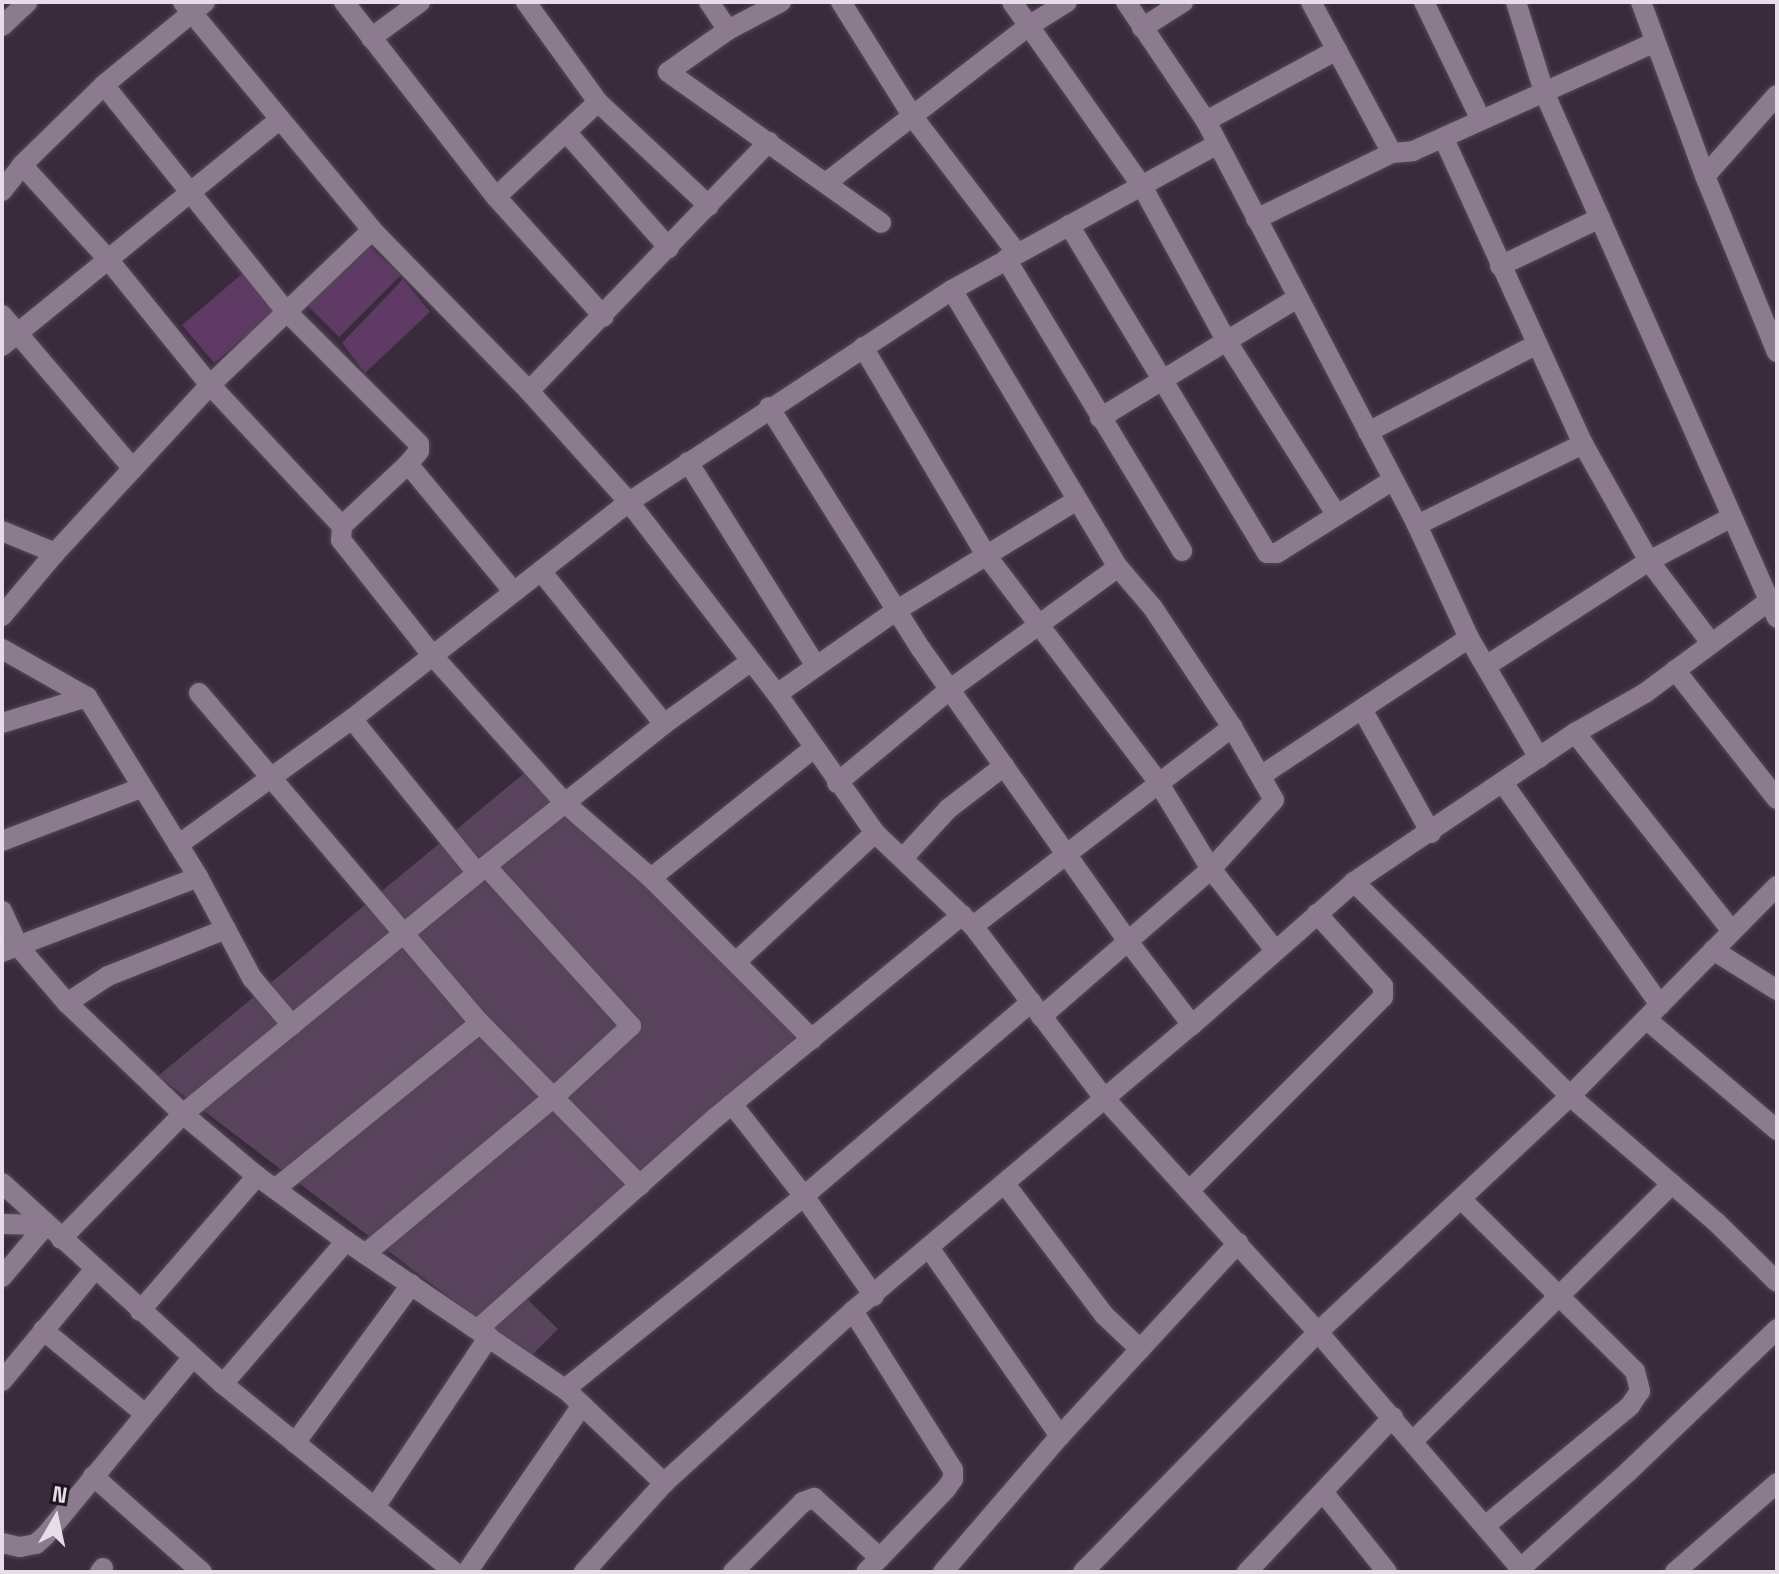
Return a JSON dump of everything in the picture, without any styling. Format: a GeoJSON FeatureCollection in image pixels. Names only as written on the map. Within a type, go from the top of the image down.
{"type":"FeatureCollection","features":[{"type":"Feature","properties":{"kind":"street"},"geometry":{"type":"LineString","coordinates":[[2,26],[28,2]]}},
{"type":"Feature","properties":{"kind":"street"},"geometry":{"type":"LineString","coordinates":[[344,2],[496,197],[604,317]]}},
{"type":"Feature","properties":{"kind":"street"},"geometry":{"type":"LineString","coordinates":[[371,38],[420,2]]}},
{"type":"Feature","properties":{"kind":"street"},"geometry":{"type":"LineString","coordinates":[[526,2],[598,102],[709,206]]}},
{"type":"Feature","properties":{"kind":"street"},"geometry":{"type":"LineString","coordinates":[[709,2],[728,30]]}},
{"type":"Feature","properties":{"kind":"street"},"geometry":{"type":"LineString","coordinates":[[781,2],[728,30],[668,72],[881,223]]}},
{"type":"Feature","properties":{"kind":"street"},"geometry":{"type":"LineString","coordinates":[[841,2],[913,117],[1012,256],[1100,418],[1182,551]]}},
{"type":"Feature","properties":{"kind":"street"},"geometry":{"type":"LineString","coordinates":[[1012,2],[1142,186],[1226,340],[1336,514]]}},
{"type":"Feature","properties":{"kind":"street"},"geometry":{"type":"LineString","coordinates":[[826,183],[1027,27],[1067,2]]}},
{"type":"Feature","properties":{"kind":"street"},"geometry":{"type":"LineString","coordinates":[[1126,2],[1206,121],[1417,525],[1469,638],[1539,758]]}},
{"type":"Feature","properties":{"kind":"street"},"geometry":{"type":"LineString","coordinates":[[1142,28],[1183,2]]}},
{"type":"Feature","properties":{"kind":"street"},"geometry":{"type":"LineString","coordinates":[[1311,2],[1392,153]]}},
{"type":"Feature","properties":{"kind":"street"},"geometry":{"type":"LineString","coordinates":[[1424,2],[1480,118]]}},
{"type":"Feature","properties":{"kind":"street"},"geometry":{"type":"LineString","coordinates":[[584,1572],[664,1483],[853,1311],[1192,1025],[1354,882],[1431,833],[1575,733],[1645,693],[1711,643],[1773,609],[1544,92],[1516,2]]}},
{"type":"Feature","properties":{"kind":"street"},"geometry":{"type":"LineString","coordinates":[[1641,2],[1705,176],[1777,352]]}},
{"type":"Feature","properties":{"kind":"street"},"geometry":{"type":"LineString","coordinates":[[2,191],[22,165],[104,85],[193,6],[280,119],[372,230],[529,391],[629,502],[777,694],[875,833],[968,920],[1105,1099],[1318,1332],[1522,1570],[1777,1329]]}},
{"type":"Feature","properties":{"kind":"street"},"geometry":{"type":"LineString","coordinates":[[1256,219],[1392,153],[1413,151],[1444,139],[1480,118],[1655,42]]}},
{"type":"Feature","properties":{"kind":"street"},"geometry":{"type":"LineString","coordinates":[[1206,121],[1337,50]]}},
{"type":"Feature","properties":{"kind":"street"},"geometry":{"type":"LineString","coordinates":[[104,85],[286,311],[419,444],[419,451],[408,464],[342,526],[341,540],[433,656],[566,804],[651,878],[812,1039]]}},
{"type":"Feature","properties":{"kind":"street"},"geometry":{"type":"LineString","coordinates":[[1705,176],[1777,95]]}},
{"type":"Feature","properties":{"kind":"street"},"geometry":{"type":"LineString","coordinates":[[496,197],[598,102]]}},
{"type":"Feature","properties":{"kind":"street"},"geometry":{"type":"LineString","coordinates":[[2,346],[190,189],[280,119]]}},
{"type":"Feature","properties":{"kind":"street"},"geometry":{"type":"LineString","coordinates":[[566,132],[669,248]]}},
{"type":"Feature","properties":{"kind":"street"},"geometry":{"type":"LineString","coordinates":[[1444,139],[1583,444],[1649,561],[1711,643]]}},
{"type":"Feature","properties":{"kind":"street"},"geometry":{"type":"LineString","coordinates":[[529,391],[604,317],[769,142]]}},
{"type":"Feature","properties":{"kind":"street"},"geometry":{"type":"LineString","coordinates":[[178,845],[352,719],[629,502],[769,407],[952,290],[1218,144]]}},
{"type":"Feature","properties":{"kind":"street"},"geometry":{"type":"LineString","coordinates":[[22,165],[107,258],[210,385],[342,526]]}},
{"type":"Feature","properties":{"kind":"street"},"geometry":{"type":"LineString","coordinates":[[1500,266],[1600,218]]}},
{"type":"Feature","properties":{"kind":"street"},"geometry":{"type":"LineString","coordinates":[[1069,225],[1267,553],[1277,553],[1393,480]]}},
{"type":"Feature","properties":{"kind":"street"},"geometry":{"type":"LineString","coordinates":[[2,616],[55,553],[210,385],[372,230]]}},
{"type":"Feature","properties":{"kind":"street"},"geometry":{"type":"LineString","coordinates":[[565,1389],[1127,940],[1211,869],[1273,805],[1273,796],[1262,775],[1153,608],[1118,567],[952,290]]}},
{"type":"Feature","properties":{"kind":"street"},"geometry":{"type":"LineString","coordinates":[[1100,418],[1297,298]]}},
{"type":"Feature","properties":{"kind":"street"},"geometry":{"type":"LineString","coordinates":[[2,315],[133,469]]}},
{"type":"Feature","properties":{"kind":"street"},"geometry":{"type":"LineString","coordinates":[[1368,432],[1537,344]]}},
{"type":"Feature","properties":{"kind":"street"},"geometry":{"type":"LineString","coordinates":[[863,347],[986,555],[1158,782],[1211,869],[1275,950]]}},
{"type":"Feature","properties":{"kind":"street"},"geometry":{"type":"LineString","coordinates":[[769,407],[949,690],[1127,940],[1192,1025]]}},
{"type":"Feature","properties":{"kind":"street"},"geometry":{"type":"LineString","coordinates":[[1417,525],[1583,444]]}},
{"type":"Feature","properties":{"kind":"street"},"geometry":{"type":"LineString","coordinates":[[688,462],[816,666]]}},
{"type":"Feature","properties":{"kind":"street"},"geometry":{"type":"LineString","coordinates":[[408,464],[513,591]]}},
{"type":"Feature","properties":{"kind":"street"},"geometry":{"type":"LineString","coordinates":[[777,694],[897,610],[1077,500]]}},
{"type":"Feature","properties":{"kind":"street"},"geometry":{"type":"LineString","coordinates":[[1486,666],[1649,561],[1732,517]]}},
{"type":"Feature","properties":{"kind":"street"},"geometry":{"type":"LineString","coordinates":[[2,531],[55,553]]}},
{"type":"Feature","properties":{"kind":"street"},"geometry":{"type":"LineString","coordinates":[[837,783],[949,690],[1118,567]]}},
{"type":"Feature","properties":{"kind":"street"},"geometry":{"type":"LineString","coordinates":[[541,571],[664,724]]}},
{"type":"Feature","properties":{"kind":"street"},"geometry":{"type":"LineString","coordinates":[[1262,775],[1469,638]]}},
{"type":"Feature","properties":{"kind":"street"},"geometry":{"type":"LineString","coordinates":[[2,649],[87,697],[198,877],[252,978],[292,1025]]}},
{"type":"Feature","properties":{"kind":"street"},"geometry":{"type":"LineString","coordinates":[[2,1277],[183,1114],[664,724],[750,662]]}},
{"type":"Feature","properties":{"kind":"street"},"geometry":{"type":"LineString","coordinates":[[1675,670],[1777,799]]}},
{"type":"Feature","properties":{"kind":"street"},"geometry":{"type":"LineString","coordinates":[[199,693],[480,1023],[640,1185]]}},
{"type":"Feature","properties":{"kind":"street"},"geometry":{"type":"LineString","coordinates":[[2,723],[87,697]]}},
{"type":"Feature","properties":{"kind":"street"},"geometry":{"type":"LineString","coordinates":[[1362,709],[1431,833]]}},
{"type":"Feature","properties":{"kind":"street"},"geometry":{"type":"LineString","coordinates":[[352,719],[482,870],[631,1026],[554,1097],[365,1254]]}},
{"type":"Feature","properties":{"kind":"street"},"geometry":{"type":"LineString","coordinates":[[375,1507],[484,1333],[640,1185],[812,1039],[968,920],[1067,854],[1232,727]]}},
{"type":"Feature","properties":{"kind":"street"},"geometry":{"type":"LineString","coordinates":[[1575,733],[1732,931]]}},
{"type":"Feature","properties":{"kind":"street"},"geometry":{"type":"LineString","coordinates":[[651,878],[814,748]]}},
{"type":"Feature","properties":{"kind":"street"},"geometry":{"type":"LineString","coordinates":[[903,858],[948,809],[1004,766]]}},
{"type":"Feature","properties":{"kind":"street"},"geometry":{"type":"LineString","coordinates":[[1503,783],[1653,1012],[1777,1130]]}},
{"type":"Feature","properties":{"kind":"street"},"geometry":{"type":"LineString","coordinates":[[2,841],[141,788]]}},
{"type":"Feature","properties":{"kind":"street"},"geometry":{"type":"LineString","coordinates":[[736,962],[875,833]]}},
{"type":"Feature","properties":{"kind":"street"},"geometry":{"type":"LineString","coordinates":[[10,949],[198,877]]}},
{"type":"Feature","properties":{"kind":"street"},"geometry":{"type":"LineString","coordinates":[[1354,882],[1570,1096],[1672,1184],[1777,1282]]}},
{"type":"Feature","properties":{"kind":"street"},"geometry":{"type":"LineString","coordinates":[[1083,1572],[1318,1332],[1570,1096],[1777,886]]}},
{"type":"Feature","properties":{"kind":"street"},"geometry":{"type":"LineString","coordinates":[[2,911],[10,949],[183,1114],[257,1176],[346,1241],[565,1389],[664,1483]]}},
{"type":"Feature","properties":{"kind":"street"},"geometry":{"type":"LineString","coordinates":[[1189,1191],[1383,997],[1383,986],[1317,914]]}},
{"type":"Feature","properties":{"kind":"street"},"geometry":{"type":"LineString","coordinates":[[67,1003],[108,976],[226,929]]}},
{"type":"Feature","properties":{"kind":"street"},"geometry":{"type":"LineString","coordinates":[[1713,950],[1777,990]]}},
{"type":"Feature","properties":{"kind":"street"},"geometry":{"type":"LineString","coordinates":[[275,1189],[480,1023]]}},
{"type":"Feature","properties":{"kind":"street"},"geometry":{"type":"LineString","coordinates":[[732,1104],[804,1196],[874,1296]]}},
{"type":"Feature","properties":{"kind":"street"},"geometry":{"type":"LineString","coordinates":[[140,1311],[257,1176]]}},
{"type":"Feature","properties":{"kind":"street"},"geometry":{"type":"LineString","coordinates":[[2,1183],[223,1384],[454,1572]]}},
{"type":"Feature","properties":{"kind":"street"},"geometry":{"type":"LineString","coordinates":[[1005,1184],[1104,1315],[1140,1349]]}},
{"type":"Feature","properties":{"kind":"street"},"geometry":{"type":"LineString","coordinates":[[1413,1441],[1672,1184]]}},
{"type":"Feature","properties":{"kind":"street"},"geometry":{"type":"LineString","coordinates":[[1462,1200],[1635,1371],[1640,1391],[1630,1406],[1485,1526]]}},
{"type":"Feature","properties":{"kind":"street"},"geometry":{"type":"LineString","coordinates":[[2,1224],[54,1232]]}},
{"type":"Feature","properties":{"kind":"street"},"geometry":{"type":"LineString","coordinates":[[223,1384],[346,1241]]}},
{"type":"Feature","properties":{"kind":"street"},"geometry":{"type":"LineString","coordinates":[[943,1572],[1060,1436],[1238,1243]]}},
{"type":"Feature","properties":{"kind":"street"},"geometry":{"type":"LineString","coordinates":[[930,1249],[1060,1436]]}},
{"type":"Feature","properties":{"kind":"street"},"geometry":{"type":"LineString","coordinates":[[2,1381],[95,1269]]}},
{"type":"Feature","properties":{"kind":"street"},"geometry":{"type":"LineString","coordinates":[[295,1443],[412,1284]]}},
{"type":"Feature","properties":{"kind":"street"},"geometry":{"type":"LineString","coordinates":[[733,1572],[803,1502],[814,1498],[874,1567],[953,1479],[953,1470],[853,1311]]}},
{"type":"Feature","properties":{"kind":"street"},"geometry":{"type":"LineString","coordinates":[[43,1330],[144,1413]]}},
{"type":"Feature","properties":{"kind":"street"},"geometry":{"type":"LineString","coordinates":[[2,1543],[20,1547],[36,1544],[193,1357]]}},
{"type":"Feature","properties":{"kind":"street"},"geometry":{"type":"LineString","coordinates":[[467,1572],[582,1405]]}},
{"type":"Feature","properties":{"kind":"street"},"geometry":{"type":"LineString","coordinates":[[1247,1572],[1393,1417]]}},
{"type":"Feature","properties":{"kind":"street"},"geometry":{"type":"LineString","coordinates":[[93,1476],[202,1572]]}},
{"type":"Feature","properties":{"kind":"street"},"geometry":{"type":"LineString","coordinates":[[1675,1572],[1777,1483]]}},
{"type":"Feature","properties":{"kind":"street"},"geometry":{"type":"LineString","coordinates":[[1323,1492],[1387,1572]]}},
{"type":"Feature","properties":{"kind":"shaded area"},"geometry":{"type":"Polygon","coordinates":[[[533,766],[811,1038],[526,1298],[558,1329],[529,1358],[158,1076],[533,766]]]}},
{"type":"Feature","properties":{"kind":"building"},"geometry":{"type":"Polygon","coordinates":[[[370,247],[401,275],[339,337],[308,306],[370,247]]]}},
{"type":"Feature","properties":{"kind":"building"},"geometry":{"type":"Polygon","coordinates":[[[243,273],[276,311],[214,363],[182,325],[243,273]]]}},
{"type":"Feature","properties":{"kind":"building"},"geometry":{"type":"Polygon","coordinates":[[[403,279],[430,312],[365,373],[342,343],[403,279]]]}}]}
